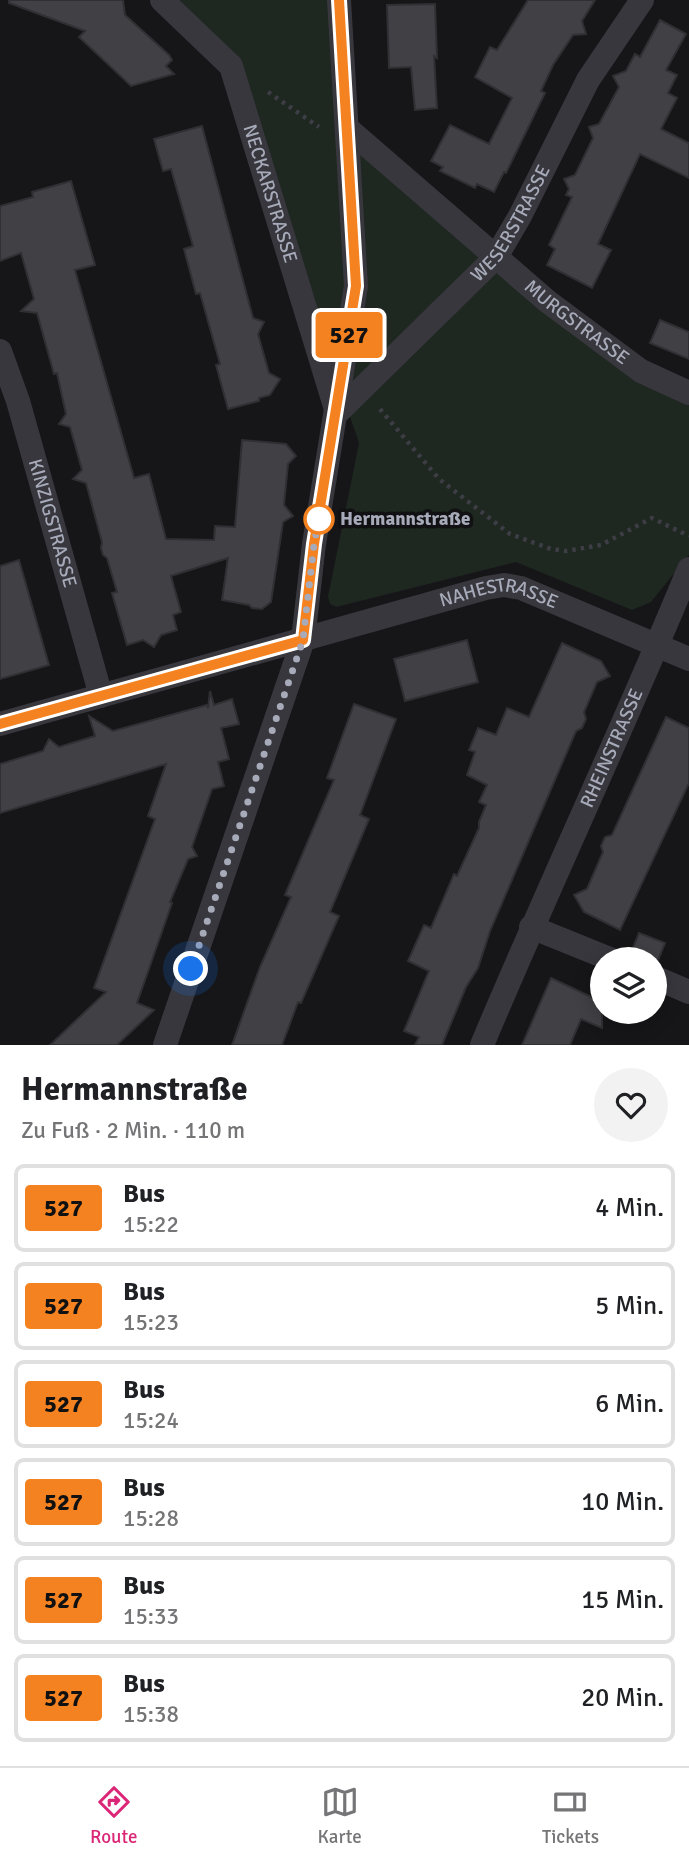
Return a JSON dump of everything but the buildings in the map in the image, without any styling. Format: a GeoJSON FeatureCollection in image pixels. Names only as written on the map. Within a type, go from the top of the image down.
{"type":"FeatureCollection","features":[{"type":"Feature","properties":{"kind":"street","name":"NECKARSTRASSE"},"geometry":{"type":"LineString","coordinates":[[162,0],[231,66],[337,413]]}},
{"type":"Feature","properties":{"kind":"street"},"geometry":{"type":"LineString","coordinates":[[165,1045],[303,640],[314,544],[356,286],[339,0]]}},
{"type":"Feature","properties":{"kind":"street","name":"WESERSTRASSE"},"geometry":{"type":"LineString","coordinates":[[337,413],[496,257],[520,216],[588,80],[642,0]]}},
{"type":"Feature","properties":{"kind":"street","name":"MURGSTRASSE"},"geometry":{"type":"LineString","coordinates":[[347,138],[496,257],[547,302],[641,371],[689,393]]}},
{"type":"Feature","properties":{"kind":"street","name":"KINZIGSTRASSE"},"geometry":{"type":"LineString","coordinates":[[0,351],[9,404],[101,696]]}},
{"type":"Feature","properties":{"kind":"street","name":"RHEINSTRASSE"},"geometry":{"type":"LineString","coordinates":[[482,1045],[531,927],[689,569]]}},
{"type":"Feature","properties":{"kind":"street","name":"NAHESTRASSE"},"geometry":{"type":"LineString","coordinates":[[0,724],[485,588],[511,585],[689,659]]}},
{"type":"Feature","properties":{"kind":"street"},"geometry":{"type":"LineString","coordinates":[[531,927],[590,951]]}},
{"type":"Feature","properties":{"kind":"street"},"geometry":{"type":"LineString","coordinates":[[667,983],[689,992]]}},
{"type":"Feature","properties":{"kind":"path"},"geometry":{"type":"LineString","coordinates":[[231,66],[347,138]]}},
{"type":"Feature","properties":{"kind":"path"},"geometry":{"type":"LineString","coordinates":[[363,389],[439,479],[510,534],[551,549],[566,551],[601,545],[652,518],[689,536]]}},
{"type":"Feature","properties":{"kind":"shaded area"},"geometry":{"type":"Polygon","coordinates":[[[162,0],[339,0],[347,128],[547,301],[689,393],[689,555],[651,602],[632,610],[516,562],[336,607],[330,604],[328,597],[359,443],[235,76],[162,0]]]}},
{"type":"Feature","properties":{"kind":"bus line","name":"527"},"geometry":{"type":"LineString","coordinates":[[0,724],[303,640],[314,544],[356,286],[339,0]]}},
{"type":"Feature","properties":{"kind":"place","name":"Hermannstraße"},"geometry":{"type":"Point","coordinates":[319,519]}},
{"type":"Feature","properties":{"kind":"route"},"geometry":{"type":"LineString","coordinates":[[191,969],[303,640],[319,519]]}}]}
